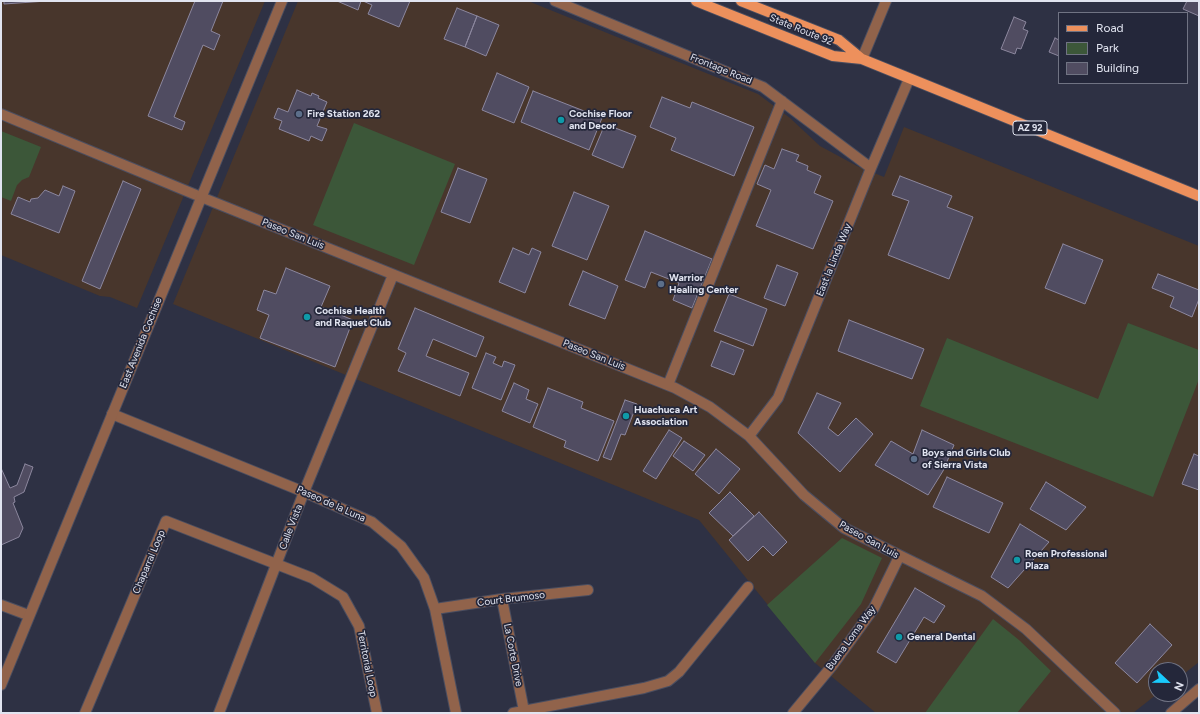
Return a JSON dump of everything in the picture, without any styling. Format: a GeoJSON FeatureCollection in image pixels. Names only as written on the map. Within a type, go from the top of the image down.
{"type":"FeatureCollection","features":[{"type":"Feature","properties":{"kind":"main road","name":"State Route 92"},"geometry":{"type":"LineString","coordinates":[[696,1],[833,56],[862,59]]}},
{"type":"Feature","properties":{"kind":"main road","name":"State Route 92"},"geometry":{"type":"LineString","coordinates":[[741,1],[839,40],[862,59]]}},
{"type":"Feature","properties":{"kind":"main road","name":"AZ 92"},"geometry":{"type":"LineString","coordinates":[[862,59],[1199,196]]}},
{"type":"Feature","properties":{"kind":"street","name":"East Avenida Cochise"},"geometry":{"type":"LineString","coordinates":[[1,685],[28,615],[282,1]]}},
{"type":"Feature","properties":{"kind":"street","name":"Frontage Road"},"geometry":{"type":"LineString","coordinates":[[555,1],[763,87],[870,168]]}},
{"type":"Feature","properties":{"kind":"street"},"geometry":{"type":"LineString","coordinates":[[862,59],[886,1]]}},
{"type":"Feature","properties":{"kind":"street","name":"East la Linda Way"},"geometry":{"type":"LineString","coordinates":[[749,436],[778,398],[870,168],[909,79]]}},
{"type":"Feature","properties":{"kind":"street"},"geometry":{"type":"LineString","coordinates":[[668,385],[782,101]]}},
{"type":"Feature","properties":{"kind":"street","name":"Paseo San Luis"},"geometry":{"type":"LineString","coordinates":[[1,114],[201,197],[668,385],[710,407],[749,436],[804,495],[844,528],[899,557],[982,596],[1026,629],[1115,713]]}},
{"type":"Feature","properties":{"kind":"street","name":"Calle Vista"},"geometry":{"type":"LineString","coordinates":[[219,713],[304,492],[393,275]]}},
{"type":"Feature","properties":{"kind":"street","name":"Paseo de la Luna"},"geometry":{"type":"LineString","coordinates":[[112,414],[304,492],[372,522],[401,546],[424,578],[435,609],[456,713]]}},
{"type":"Feature","properties":{"kind":"street","name":"Chaparral Loop"},"geometry":{"type":"LineString","coordinates":[[86,713],[166,521],[277,563]]}},
{"type":"Feature","properties":{"kind":"street","name":"Buena Loma Way"},"geometry":{"type":"LineString","coordinates":[[793,713],[832,666],[874,608],[899,557]]}},
{"type":"Feature","properties":{"kind":"street","name":"Territorial Loop"},"geometry":{"type":"LineString","coordinates":[[277,563],[312,578],[343,597],[359,626],[377,713]]}},
{"type":"Feature","properties":{"kind":"street"},"geometry":{"type":"LineString","coordinates":[[513,713],[644,688],[668,681],[679,672],[748,587]]}},
{"type":"Feature","properties":{"kind":"street","name":"Court Brumoso"},"geometry":{"type":"LineString","coordinates":[[435,609],[502,599],[588,590]]}},
{"type":"Feature","properties":{"kind":"street","name":"La Corte Drive"},"geometry":{"type":"LineString","coordinates":[[502,599],[524,711]]}},
{"type":"Feature","properties":{"kind":"street"},"geometry":{"type":"LineString","coordinates":[[1,605],[28,615]]}},
{"type":"Feature","properties":{"kind":"street"},"geometry":{"type":"LineString","coordinates":[[1171,713],[1199,688]]}},
{"type":"Feature","properties":{"kind":"shaded area"},"geometry":{"type":"Polygon","coordinates":[[[1,1],[265,1],[137,308],[110,297],[100,296],[1,255],[1,1]]]}},
{"type":"Feature","properties":{"kind":"shaded area"},"geometry":{"type":"Polygon","coordinates":[[[298,1],[528,1],[758,94],[790,118],[820,146],[857,166],[884,177],[904,127],[1199,246],[1199,662],[1188,671],[1188,662],[1148,662],[1148,701],[1133,713],[876,713],[815,663],[699,520],[173,304],[298,1]]]}},
{"type":"Feature","properties":{"kind":"green space"},"geometry":{"type":"Polygon","coordinates":[[[354,123],[455,164],[414,265],[313,225],[354,123]]]}},
{"type":"Feature","properties":{"kind":"green space"},"geometry":{"type":"Polygon","coordinates":[[[1,131],[41,147],[29,177],[22,180],[17,185],[11,201],[1,197],[1,131]]]}},
{"type":"Feature","properties":{"kind":"green space"},"geometry":{"type":"Polygon","coordinates":[[[1128,323],[1199,350],[1199,379],[1153,497],[920,406],[947,338],[1098,399],[1128,323]]]}},
{"type":"Feature","properties":{"kind":"green space"},"geometry":{"type":"Polygon","coordinates":[[[842,538],[882,558],[861,604],[815,663],[767,605],[842,538]]]}},
{"type":"Feature","properties":{"kind":"green space"},"geometry":{"type":"Polygon","coordinates":[[[993,619],[1019,640],[1051,671],[1017,713],[925,713],[993,619]]]}},
{"type":"Feature","properties":{"kind":"building"},"geometry":{"type":"Polygon","coordinates":[[[4,1],[47,1],[4,4],[4,1]]]}},
{"type":"Feature","properties":{"kind":"building"},"geometry":{"type":"Polygon","coordinates":[[[195,1],[223,1],[211,31],[220,35],[214,50],[203,45],[174,117],[185,122],[182,130],[148,116],[195,1]]]}},
{"type":"Feature","properties":{"kind":"building"},"geometry":{"type":"Polygon","coordinates":[[[337,1],[361,1],[358,10],[337,1]]]}},
{"type":"Feature","properties":{"kind":"building"},"geometry":{"type":"Polygon","coordinates":[[[363,1],[410,1],[399,27],[368,14],[372,5],[363,1]]]}},
{"type":"Feature","properties":{"kind":"building"},"geometry":{"type":"Polygon","coordinates":[[[1187,1],[1199,1],[1199,16],[1183,9],[1187,1]]]}},
{"type":"Feature","properties":{"kind":"building"},"geometry":{"type":"Polygon","coordinates":[[[457,8],[477,16],[465,47],[444,39],[457,8]]]}},
{"type":"Feature","properties":{"kind":"building"},"geometry":{"type":"Polygon","coordinates":[[[477,16],[499,25],[486,56],[465,47],[477,16]]]}},
{"type":"Feature","properties":{"kind":"building"},"geometry":{"type":"Polygon","coordinates":[[[1014,17],[1026,22],[1023,29],[1028,31],[1021,49],[1017,48],[1015,54],[1001,49],[1014,17]]]}},
{"type":"Feature","properties":{"kind":"building"},"geometry":{"type":"Polygon","coordinates":[[[1055,38],[1058,40],[1058,56],[1049,52],[1055,38]]]}},
{"type":"Feature","properties":{"kind":"building"},"geometry":{"type":"Polygon","coordinates":[[[497,73],[529,87],[514,123],[482,110],[497,73]]]}},
{"type":"Feature","properties":{"kind":"building","name":"Fire Station 262"},"geometry":{"type":"Polygon","coordinates":[[[297,90],[311,96],[312,93],[319,96],[318,98],[327,102],[317,126],[327,129],[322,141],[311,136],[309,141],[279,129],[282,121],[274,118],[278,108],[288,112],[297,90]]]}},
{"type":"Feature","properties":{"kind":"building","name":"Cochise Floor and Decor"},"geometry":{"type":"Polygon","coordinates":[[[533,91],[602,118],[589,150],[521,122],[533,91]]]}},
{"type":"Feature","properties":{"kind":"building"},"geometry":{"type":"Polygon","coordinates":[[[662,97],[690,108],[692,102],[754,127],[734,176],[671,150],[676,138],[650,127],[662,97]]]}},
{"type":"Feature","properties":{"kind":"building"},"geometry":{"type":"Polygon","coordinates":[[[605,124],[636,136],[623,168],[592,155],[605,124]]]}},
{"type":"Feature","properties":{"kind":"building"},"geometry":{"type":"Polygon","coordinates":[[[782,149],[799,155],[796,161],[808,166],[807,170],[821,176],[814,193],[833,201],[813,249],[756,226],[771,190],[757,184],[765,165],[774,169],[782,149]]]}},
{"type":"Feature","properties":{"kind":"building"},"geometry":{"type":"Polygon","coordinates":[[[458,168],[487,179],[470,223],[441,212],[458,168]]]}},
{"type":"Feature","properties":{"kind":"building"},"geometry":{"type":"Polygon","coordinates":[[[900,176],[952,196],[947,207],[973,217],[949,279],[888,255],[909,201],[892,195],[900,176]]]}},
{"type":"Feature","properties":{"kind":"building"},"geometry":{"type":"Polygon","coordinates":[[[123,181],[141,189],[100,289],[82,281],[123,181]]]}},
{"type":"Feature","properties":{"kind":"building"},"geometry":{"type":"Polygon","coordinates":[[[63,186],[75,191],[59,233],[11,214],[18,197],[30,202],[31,199],[38,198],[45,190],[59,196],[63,186]]]}},
{"type":"Feature","properties":{"kind":"building"},"geometry":{"type":"Polygon","coordinates":[[[574,192],[609,206],[587,260],[552,246],[574,192]]]}},
{"type":"Feature","properties":{"kind":"building"},"geometry":{"type":"Polygon","coordinates":[[[645,231],[712,259],[692,308],[673,300],[679,283],[651,272],[645,288],[625,280],[645,231]]]}},
{"type":"Feature","properties":{"kind":"building"},"geometry":{"type":"Polygon","coordinates":[[[1063,244],[1103,260],[1085,304],[1045,288],[1063,244]]]}},
{"type":"Feature","properties":{"kind":"building"},"geometry":{"type":"Polygon","coordinates":[[[513,248],[529,255],[532,248],[541,252],[525,293],[499,282],[513,248]]]}},
{"type":"Feature","properties":{"kind":"building"},"geometry":{"type":"Polygon","coordinates":[[[777,265],[798,273],[785,306],[764,298],[777,265]]]}},
{"type":"Feature","properties":{"kind":"building","name":"Cochise Health and Raquet Club"},"geometry":{"type":"Polygon","coordinates":[[[286,268],[330,286],[321,307],[353,320],[335,367],[260,338],[269,315],[257,310],[264,290],[276,294],[286,268]]]}},
{"type":"Feature","properties":{"kind":"building"},"geometry":{"type":"Polygon","coordinates":[[[583,271],[618,286],[605,319],[569,305],[583,271]]]}},
{"type":"Feature","properties":{"kind":"building"},"geometry":{"type":"Polygon","coordinates":[[[1158,274],[1199,290],[1199,299],[1192,317],[1170,307],[1174,297],[1152,288],[1158,274]]]}},
{"type":"Feature","properties":{"kind":"building"},"geometry":{"type":"Polygon","coordinates":[[[729,294],[767,309],[753,346],[714,331],[729,294]]]}},
{"type":"Feature","properties":{"kind":"building"},"geometry":{"type":"Polygon","coordinates":[[[415,308],[484,337],[476,357],[433,339],[426,356],[469,373],[460,396],[398,371],[406,353],[398,349],[415,308]]]}},
{"type":"Feature","properties":{"kind":"building"},"geometry":{"type":"Polygon","coordinates":[[[849,320],[924,349],[912,379],[838,351],[849,320]]]}},
{"type":"Feature","properties":{"kind":"building"},"geometry":{"type":"Polygon","coordinates":[[[721,341],[744,350],[734,375],[711,366],[721,341]]]}},
{"type":"Feature","properties":{"kind":"building"},"geometry":{"type":"Polygon","coordinates":[[[486,353],[496,357],[493,363],[502,367],[504,361],[515,365],[501,400],[472,388],[486,353]]]}},
{"type":"Feature","properties":{"kind":"building"},"geometry":{"type":"Polygon","coordinates":[[[514,383],[529,390],[526,399],[538,404],[530,423],[502,411],[514,383]]]}},
{"type":"Feature","properties":{"kind":"building"},"geometry":{"type":"Polygon","coordinates":[[[548,388],[583,402],[581,408],[614,421],[598,461],[564,447],[566,441],[533,427],[548,388]]]}},
{"type":"Feature","properties":{"kind":"building"},"geometry":{"type":"Polygon","coordinates":[[[817,393],[841,403],[828,428],[838,436],[856,418],[873,434],[840,472],[798,433],[817,393]]]}},
{"type":"Feature","properties":{"kind":"building"},"geometry":{"type":"Polygon","coordinates":[[[625,400],[637,404],[625,435],[621,434],[611,460],[603,457],[625,400]]]}},
{"type":"Feature","properties":{"kind":"building"},"geometry":{"type":"Polygon","coordinates":[[[669,430],[682,438],[656,479],[643,471],[669,430]]]}},
{"type":"Feature","properties":{"kind":"building","name":"Boys and Girls Club of Sierra Vista"},"geometry":{"type":"Polygon","coordinates":[[[922,430],[954,445],[943,471],[928,495],[875,465],[891,441],[913,454],[922,430]]]}},
{"type":"Feature","properties":{"kind":"building"},"geometry":{"type":"Polygon","coordinates":[[[684,441],[705,455],[693,471],[673,456],[684,441]]]}},
{"type":"Feature","properties":{"kind":"building"},"geometry":{"type":"Polygon","coordinates":[[[716,449],[740,469],[719,494],[695,474],[716,449]]]}},
{"type":"Feature","properties":{"kind":"building"},"geometry":{"type":"Polygon","coordinates":[[[1194,454],[1199,456],[1199,490],[1182,484],[1194,454]]]}},
{"type":"Feature","properties":{"kind":"building"},"geometry":{"type":"Polygon","coordinates":[[[25,464],[33,467],[24,492],[14,497],[15,502],[13,503],[23,528],[19,537],[1,545],[1,468],[10,488],[17,485],[25,464]]]}},
{"type":"Feature","properties":{"kind":"building"},"geometry":{"type":"Polygon","coordinates":[[[947,477],[1003,503],[989,533],[933,507],[947,477]]]}},
{"type":"Feature","properties":{"kind":"building","name":"Roen Professional Plaza"},"geometry":{"type":"Polygon","coordinates":[[[1046,482],[1086,507],[1066,530],[1030,509],[1046,482]]]}},
{"type":"Feature","properties":{"kind":"building"},"geometry":{"type":"Polygon","coordinates":[[[730,492],[754,516],[733,536],[709,513],[730,492]]]}},
{"type":"Feature","properties":{"kind":"building"},"geometry":{"type":"Polygon","coordinates":[[[759,512],[787,542],[773,556],[763,546],[748,561],[729,540],[759,512]]]}},
{"type":"Feature","properties":{"kind":"building","name":"Roen Professional Plaza"},"geometry":{"type":"Polygon","coordinates":[[[1020,524],[1049,542],[1008,588],[991,577],[1020,524]]]}},
{"type":"Feature","properties":{"kind":"building","name":"General Dental"},"geometry":{"type":"Polygon","coordinates":[[[915,588],[945,606],[934,623],[924,617],[896,663],[877,652],[915,588]]]}},
{"type":"Feature","properties":{"kind":"building"},"geometry":{"type":"Polygon","coordinates":[[[1150,624],[1172,645],[1156,662],[1148,662],[1148,671],[1137,683],[1115,663],[1150,624]]]}},
{"type":"Feature","properties":{"kind":"place","name":"Fire Station 262"},"geometry":{"type":"Point","coordinates":[299,114]}},
{"type":"Feature","properties":{"kind":"place","name":"Cochise Floor and Decor"},"geometry":{"type":"Point","coordinates":[561,120]}},
{"type":"Feature","properties":{"kind":"place","name":"Warrior Healing Center"},"geometry":{"type":"Point","coordinates":[661,284]}},
{"type":"Feature","properties":{"kind":"place","name":"Cochise Health and Raquet Club"},"geometry":{"type":"Point","coordinates":[307,317]}},
{"type":"Feature","properties":{"kind":"place","name":"Huachuca Art Association"},"geometry":{"type":"Point","coordinates":[626,416]}},
{"type":"Feature","properties":{"kind":"place","name":"Boys and Girls Club of Sierra Vista"},"geometry":{"type":"Point","coordinates":[914,459]}},
{"type":"Feature","properties":{"kind":"place","name":"Roen Professional Plaza"},"geometry":{"type":"Point","coordinates":[1017,560]}},
{"type":"Feature","properties":{"kind":"place","name":"General Dental"},"geometry":{"type":"Point","coordinates":[899,637]}}]}
